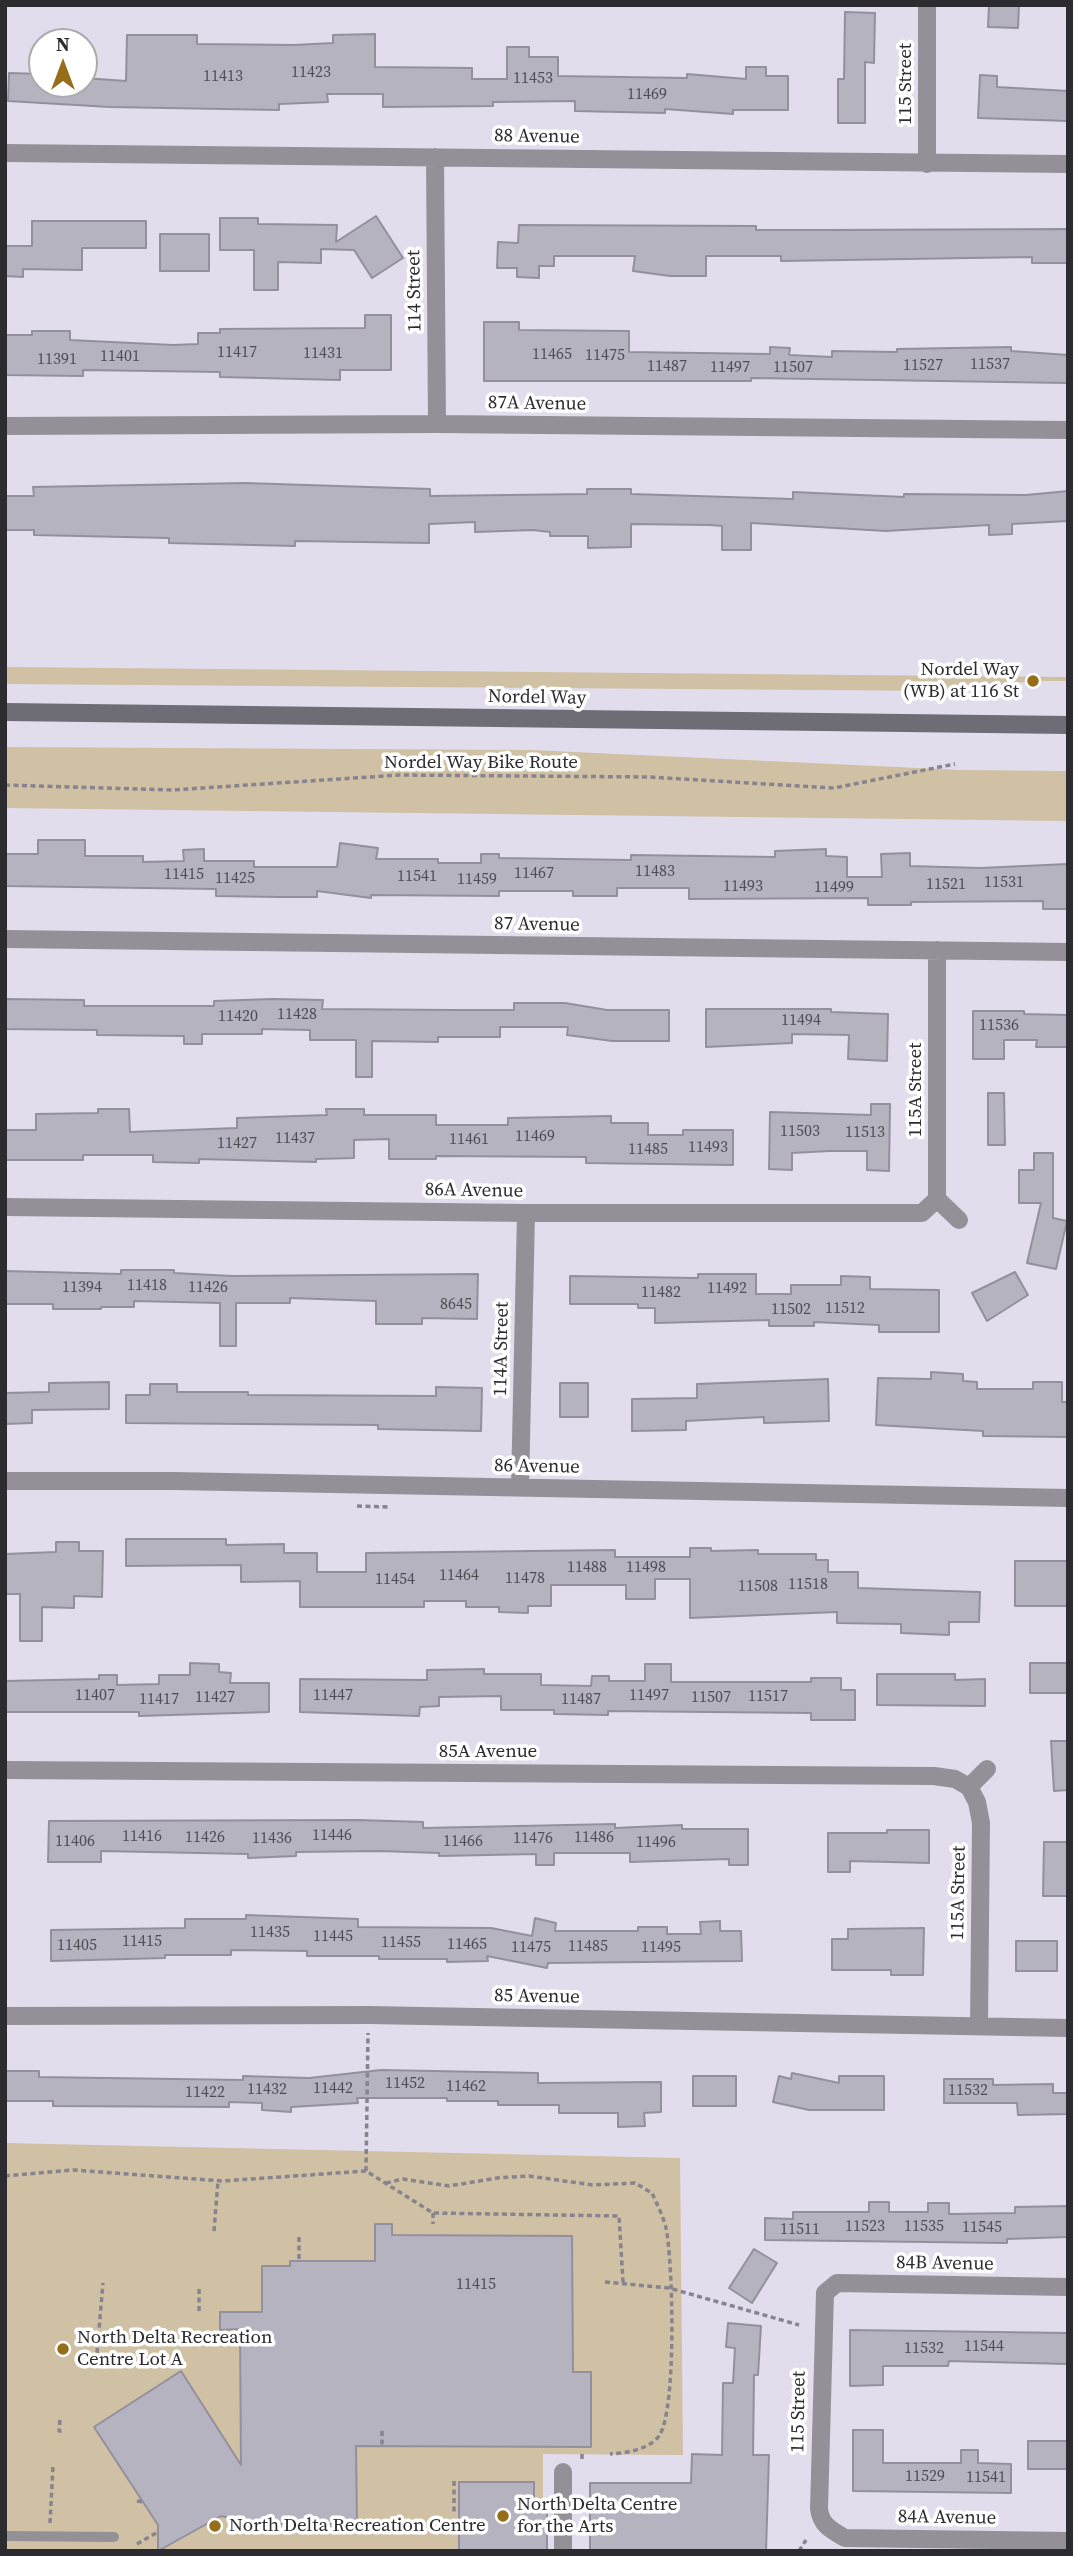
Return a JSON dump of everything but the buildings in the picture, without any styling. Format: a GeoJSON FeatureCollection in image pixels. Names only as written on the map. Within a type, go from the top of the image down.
{"type":"FeatureCollection","features":[{"type":"Feature","properties":{"kind":"main road","name":"Nordel Way"},"geometry":{"type":"LineString","coordinates":[[5,712],[1068,725]]}},
{"type":"Feature","properties":{"kind":"street","name":"115 Street"},"geometry":{"type":"LineString","coordinates":[[927,5],[927,164]]}},
{"type":"Feature","properties":{"kind":"street","name":"88 Avenue"},"geometry":{"type":"LineString","coordinates":[[5,153],[1068,164]]}},
{"type":"Feature","properties":{"kind":"street","name":"114 Street"},"geometry":{"type":"LineString","coordinates":[[435,157],[438,424]]}},
{"type":"Feature","properties":{"kind":"street","name":"87A Avenue"},"geometry":{"type":"LineString","coordinates":[[5,426],[438,424],[1068,430]]}},
{"type":"Feature","properties":{"kind":"street","name":"87 Avenue"},"geometry":{"type":"LineString","coordinates":[[5,939],[1068,952]]}},
{"type":"Feature","properties":{"kind":"street","name":"115A Street"},"geometry":{"type":"LineString","coordinates":[[937,950],[937,1199]]}},
{"type":"Feature","properties":{"kind":"street","name":"86A Avenue"},"geometry":{"type":"LineString","coordinates":[[5,1207],[526,1213],[922,1213],[937,1199]]}},
{"type":"Feature","properties":{"kind":"street"},"geometry":{"type":"LineString","coordinates":[[937,1199],[959,1220]]}},
{"type":"Feature","properties":{"kind":"street","name":"114A Street"},"geometry":{"type":"LineString","coordinates":[[520,1487],[526,1213]]}},
{"type":"Feature","properties":{"kind":"street","name":"86 Avenue"},"geometry":{"type":"LineString","coordinates":[[5,1481],[520,1487],[1068,1498]]}},
{"type":"Feature","properties":{"kind":"street"},"geometry":{"type":"LineString","coordinates":[[969,1787],[987,1769]]}},
{"type":"Feature","properties":{"kind":"street","name":"85A Avenue"},"geometry":{"type":"LineString","coordinates":[[5,1770],[934,1776],[955,1779],[969,1787]]}},
{"type":"Feature","properties":{"kind":"street","name":"115A Street"},"geometry":{"type":"LineString","coordinates":[[969,1787],[977,1802],[981,1822],[979,2026]]}},
{"type":"Feature","properties":{"kind":"street","name":"85 Avenue"},"geometry":{"type":"LineString","coordinates":[[5,2017],[369,2015],[1068,2028]]}},
{"type":"Feature","properties":{"kind":"street","name":"84B Avenue"},"geometry":{"type":"LineString","coordinates":[[825,2293],[837,2283],[1068,2287]]}},
{"type":"Feature","properties":{"kind":"street","name":"115 Street"},"geometry":{"type":"LineString","coordinates":[[825,2293],[819,2509],[820,2519],[829,2529]]}},
{"type":"Feature","properties":{"kind":"street"},"geometry":{"type":"LineString","coordinates":[[562,2472],[563,2551]]}},
{"type":"Feature","properties":{"kind":"street","name":"84A Avenue"},"geometry":{"type":"LineString","coordinates":[[829,2529],[845,2538],[1002,2545],[1068,2541]]}},
{"type":"Feature","properties":{"kind":"lane"},"geometry":{"type":"LineString","coordinates":[[5,2536],[114,2537]]}},
{"type":"Feature","properties":{"kind":"path","name":"Nordel Way Bike Route"},"geometry":{"type":"LineString","coordinates":[[5,785],[172,790],[400,775],[649,777],[834,788],[955,764]]}},
{"type":"Feature","properties":{"kind":"path"},"geometry":{"type":"LineString","coordinates":[[366,2171],[368,2032]]}},
{"type":"Feature","properties":{"kind":"path"},"geometry":{"type":"LineString","coordinates":[[5,2176],[73,2170],[218,2181],[366,2171],[433,2213],[620,2216],[623,2282]]}},
{"type":"Feature","properties":{"kind":"path"},"geometry":{"type":"LineString","coordinates":[[386,2183],[403,2179],[449,2186],[529,2176],[593,2185],[642,2185],[652,2193],[666,2228],[672,2356],[669,2401],[663,2427],[652,2442],[643,2447],[610,2454]]}},
{"type":"Feature","properties":{"kind":"path"},"geometry":{"type":"LineString","coordinates":[[214,2231],[218,2181]]}},
{"type":"Feature","properties":{"kind":"path"},"geometry":{"type":"LineString","coordinates":[[433,2213],[433,2224]]}},
{"type":"Feature","properties":{"kind":"path"},"geometry":{"type":"LineString","coordinates":[[299,2237],[299,2261]]}},
{"type":"Feature","properties":{"kind":"path"},"geometry":{"type":"LineString","coordinates":[[605,2282],[669,2288],[799,2325]]}},
{"type":"Feature","properties":{"kind":"path"},"geometry":{"type":"LineString","coordinates":[[97,2353],[103,2283]]}},
{"type":"Feature","properties":{"kind":"path"},"geometry":{"type":"LineString","coordinates":[[199,2289],[199,2312]]}},
{"type":"Feature","properties":{"kind":"path"},"geometry":{"type":"LineString","coordinates":[[60,2420],[59,2431],[65,2431]]}},
{"type":"Feature","properties":{"kind":"path"},"geometry":{"type":"LineString","coordinates":[[382,2431],[382,2445]]}},
{"type":"Feature","properties":{"kind":"path"},"geometry":{"type":"LineString","coordinates":[[50,2506],[53,2466]]}},
{"type":"Feature","properties":{"kind":"path"},"geometry":{"type":"LineString","coordinates":[[454,2481],[454,2515]]}},
{"type":"Feature","properties":{"kind":"path"},"geometry":{"type":"LineString","coordinates":[[308,2524],[308,2528],[334,2528]]}},
{"type":"Feature","properties":{"kind":"path"},"geometry":{"type":"LineString","coordinates":[[137,2544],[158,2532]]}},
{"type":"Feature","properties":{"kind":"path"},"geometry":{"type":"LineString","coordinates":[[799,2551],[806,2540]]}},
{"type":"Feature","properties":{"kind":"shaded area"},"geometry":{"type":"Polygon","coordinates":[[[5,667],[1068,677],[1068,681],[1033,681],[953,691],[5,684],[5,667]]]}},
{"type":"Feature","properties":{"kind":"shaded area"},"geometry":{"type":"Polygon","coordinates":[[[5,747],[531,750],[961,770],[1068,771],[1068,821],[5,808],[5,747]]]}},
{"type":"Feature","properties":{"kind":"shaded area"},"geometry":{"type":"Polygon","coordinates":[[[5,2143],[680,2158],[683,2455],[543,2454],[543,2551],[5,2551],[5,2143]]]}},
{"type":"Feature","properties":{"kind":"place","name":"Nordel Way (WB) at 116 St"},"geometry":{"type":"Point","coordinates":[1033,681]}},
{"type":"Feature","properties":{"kind":"place","name":"North Delta Recreation Centre Lot A"},"geometry":{"type":"Point","coordinates":[63,2349]}},
{"type":"Feature","properties":{"kind":"place","name":"North Delta Centre for the Arts"},"geometry":{"type":"Point","coordinates":[503,2516]}},
{"type":"Feature","properties":{"kind":"place","name":"North Delta Recreation Centre"},"geometry":{"type":"Point","coordinates":[215,2526]}}]}
